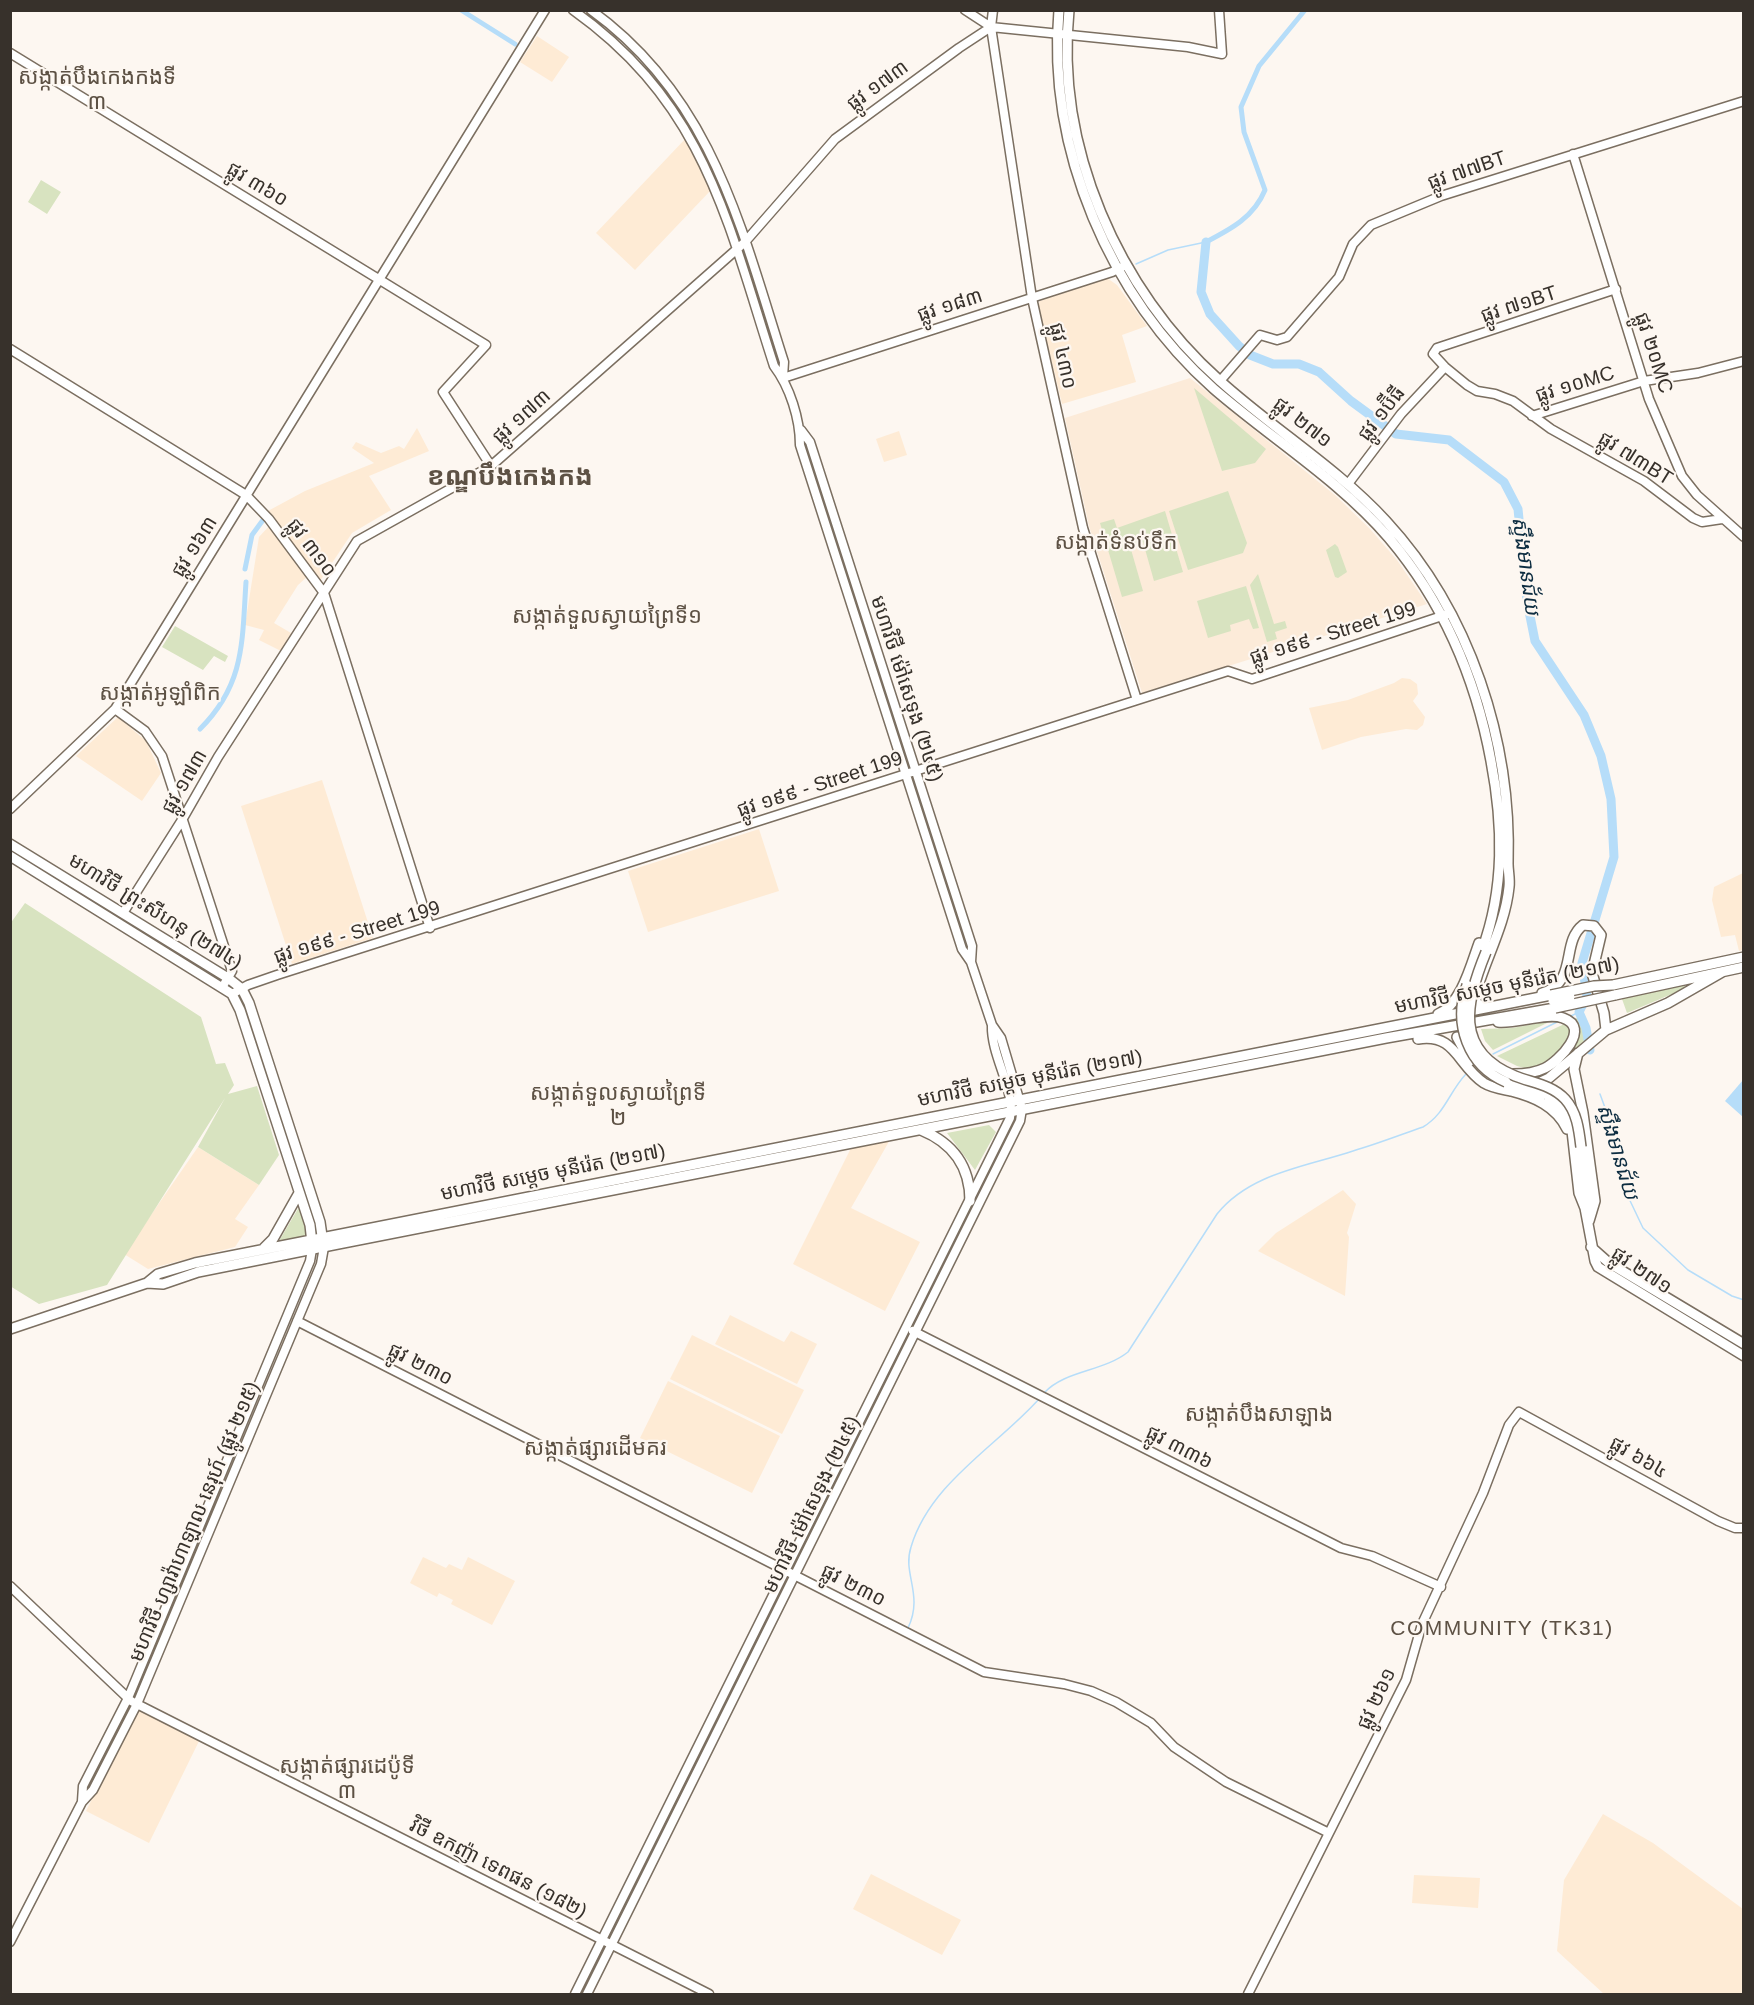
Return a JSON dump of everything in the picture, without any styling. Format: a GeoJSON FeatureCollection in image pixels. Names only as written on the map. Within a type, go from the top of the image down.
{"type":"FeatureCollection","features":[{"type":"Feature","properties":{"kind":"main road","name":"ផ្លូវ ២៧១"},"geometry":{"type":"LineString","coordinates":[[1059,10],[1062,33],[1060,87],[1072,153],[1086,201],[1143,308],[1194,369],[1214,388],[1342,492],[1378,526],[1447,614]]}},
{"type":"Feature","properties":{"kind":"main road","name":"ផ្លូវ ២៧១"},"geometry":{"type":"LineString","coordinates":[[1062,33],[1069,10]]}},
{"type":"Feature","properties":{"kind":"main road","name":"ផ្លូវ ២៧១"},"geometry":{"type":"LineString","coordinates":[[1122,267],[1171,329],[1220,381],[1348,484],[1402,539],[1447,614],[1462,658],[1487,741],[1498,801],[1504,868]]}},
{"type":"Feature","properties":{"kind":"main road","name":"មហាវិថី ព្រះសីហនុ (២៧៤)"},"geometry":{"type":"LineString","coordinates":[[10,844],[228,978],[242,989],[256,1024],[323,1242]]}},
{"type":"Feature","properties":{"kind":"main road","name":"មហាវិថី ព្រះសីហនុ (២៧៤)"},"geometry":{"type":"LineString","coordinates":[[10,856],[223,986],[232,994],[240,1010],[310,1225],[312,1244]]}},
{"type":"Feature","properties":{"kind":"main road"},"geometry":{"type":"LineString","coordinates":[[1504,868],[1496,926],[1484,951],[1469,998],[1470,1026],[1478,1046],[1510,1083],[1530,1086],[1542,1082],[1602,1032],[1668,1003],[1722,972]]}},
{"type":"Feature","properties":{"kind":"main road"},"geometry":{"type":"LineString","coordinates":[[1490,1007],[1476,1004],[1475,996],[1504,915],[1510,883],[1504,868]]}},
{"type":"Feature","properties":{"kind":"main road"},"geometry":{"type":"LineString","coordinates":[[1428,1019],[1446,1010],[1456,997],[1484,930],[1504,868]]}},
{"type":"Feature","properties":{"kind":"main road"},"geometry":{"type":"LineString","coordinates":[[1522,1001],[1550,991],[1561,980],[1567,971],[1576,933],[1584,925],[1594,926],[1601,934],[1592,973],[1604,1013],[1602,1032]]}},
{"type":"Feature","properties":{"kind":"main road","name":"មហាវិថី សម្តេច មុនីរ៉េត (២១៧)"},"geometry":{"type":"LineString","coordinates":[[1021,1105],[1486,1021],[1743,957]]}},
{"type":"Feature","properties":{"kind":"main road","name":"មហាវិថី សម្តេច មុនីរ៉េត (២១៧)"},"geometry":{"type":"LineString","coordinates":[[1614,990],[1743,967]]}},
{"type":"Feature","properties":{"kind":"main road","name":"មហាវិថី សម្តេច មុនីរ៉េត (២១៧)"},"geometry":{"type":"LineString","coordinates":[[323,1242],[1021,1105],[1490,1007],[1522,1001],[1553,1005]]}},
{"type":"Feature","properties":{"kind":"main road"},"geometry":{"type":"LineString","coordinates":[[1386,1038],[1440,1039],[1450,1046],[1481,1080],[1495,1088],[1546,1067],[1569,1047],[1574,1037],[1571,1024],[1553,1005],[1475,1016]]}},
{"type":"Feature","properties":{"kind":"main road"},"geometry":{"type":"LineString","coordinates":[[1457,1037],[1463,1051],[1478,1071],[1510,1083],[1553,1109],[1577,1144]]}},
{"type":"Feature","properties":{"kind":"main road"},"geometry":{"type":"LineString","coordinates":[[1581,1049],[1574,1069],[1583,1113],[1595,1202],[1588,1224]]}},
{"type":"Feature","properties":{"kind":"main road"},"geometry":{"type":"LineString","coordinates":[[1510,1083],[1546,1086],[1565,1100],[1576,1119],[1577,1144],[1587,1192],[1585,1208],[1591,1246]]}},
{"type":"Feature","properties":{"kind":"main road","name":"មហាវិថី សម្តេច មុនីរ៉េត (២១៧)"},"geometry":{"type":"LineString","coordinates":[[323,1242],[921,1130],[1011,1107]]}},
{"type":"Feature","properties":{"kind":"main road"},"geometry":{"type":"LineString","coordinates":[[921,1130],[936,1136],[957,1154],[968,1176],[970,1201]]}},
{"type":"Feature","properties":{"kind":"main road"},"geometry":{"type":"LineString","coordinates":[[264,1248],[273,1239],[299,1193]]}},
{"type":"Feature","properties":{"kind":"main road"},"geometry":{"type":"LineString","coordinates":[[147,1283],[163,1284],[198,1272],[323,1242]]}},
{"type":"Feature","properties":{"kind":"main road"},"geometry":{"type":"LineString","coordinates":[[10,1329],[147,1283],[159,1274],[195,1263],[264,1248],[312,1244]]}},
{"type":"Feature","properties":{"kind":"main road","name":"ផ្លូវ ២៧១"},"geometry":{"type":"LineString","coordinates":[[1591,1246],[1609,1263],[1743,1344]]}},
{"type":"Feature","properties":{"kind":"main road","name":"ផ្លូវ ២៧១"},"geometry":{"type":"LineString","coordinates":[[1591,1246],[1595,1261],[1604,1272],[1743,1356]]}},
{"type":"Feature","properties":{"kind":"street","name":"ផ្លូវ ១៦៣"},"geometry":{"type":"LineString","coordinates":[[10,809],[115,709],[545,10]]}},
{"type":"Feature","properties":{"kind":"street","name":"មហាវិថី ម៉ៅសេទុង (២៤៥)"},"geometry":{"type":"LineString","coordinates":[[573,10],[605,34],[650,80],[678,116],[711,176],[774,366],[783,378],[800,430],[800,445],[962,949],[972,962]]}},
{"type":"Feature","properties":{"kind":"street","name":"មហាវិថី ម៉ៅសេទុង (២៤៥)"},"geometry":{"type":"LineString","coordinates":[[591,10],[658,74],[697,127],[724,180],[784,363],[783,378]]}},
{"type":"Feature","properties":{"kind":"street"},"geometry":{"type":"LineString","coordinates":[[965,10],[991,27],[1188,47],[1222,54],[1219,10]]}},
{"type":"Feature","properties":{"kind":"street","name":"ផ្លូវ ៤៣០"},"geometry":{"type":"LineString","coordinates":[[993,10],[991,27],[1032,298],[1083,528],[1137,700]]}},
{"type":"Feature","properties":{"kind":"street"},"geometry":{"type":"LineString","coordinates":[[605,34],[611,27]]}},
{"type":"Feature","properties":{"kind":"street","name":"ផ្លូវ ១៧៣"},"geometry":{"type":"LineString","coordinates":[[123,913],[182,820],[218,757],[343,561],[362,538],[491,466],[745,242],[835,139],[958,48],[991,27]]}},
{"type":"Feature","properties":{"kind":"street","name":"ផ្លូវ ៣៦០"},"geometry":{"type":"LineString","coordinates":[[10,53],[486,345],[443,392],[491,466]]}},
{"type":"Feature","properties":{"kind":"street","name":"ផ្លូវ ៧៧BT"},"geometry":{"type":"LineString","coordinates":[[1220,381],[1260,335],[1277,340],[1287,337],[1339,278],[1353,244],[1371,225],[1441,196],[1743,101]]}},
{"type":"Feature","properties":{"kind":"street","name":"ផ្លូវ ២០MC"},"geometry":{"type":"LineString","coordinates":[[1573,154],[1644,381],[1687,484],[1743,537]]}},
{"type":"Feature","properties":{"kind":"street","name":"ផ្លូវ ១៨៣"},"geometry":{"type":"LineString","coordinates":[[783,378],[1122,267]]}},
{"type":"Feature","properties":{"kind":"street","name":"ផ្លូវ ៧១BT"},"geometry":{"type":"LineString","coordinates":[[1433,354],[1437,348],[1616,289]]}},
{"type":"Feature","properties":{"kind":"street"},"geometry":{"type":"LineString","coordinates":[[753,301],[763,298]]}},
{"type":"Feature","properties":{"kind":"street","name":"ផ្លូវ ៣១០"},"geometry":{"type":"LineString","coordinates":[[10,349],[246,495],[268,519],[324,593],[430,928]]}},
{"type":"Feature","properties":{"kind":"street","name":"ផ្លូវ ១០MC"},"geometry":{"type":"LineString","coordinates":[[1433,354],[1445,367],[1477,391],[1495,393],[1513,401],[1532,416],[1644,381],[1698,373],[1743,361]]}},
{"type":"Feature","properties":{"kind":"street","name":"ផ្លូវ ១ប៊ីធី"},"geometry":{"type":"LineString","coordinates":[[1348,484],[1401,415],[1445,367]]}},
{"type":"Feature","properties":{"kind":"street","name":"ផ្លូវ ៧៣BT"},"geometry":{"type":"LineString","coordinates":[[1532,416],[1644,481],[1694,518],[1702,522],[1722,519]]}},
{"type":"Feature","properties":{"kind":"street","name":"មហាវិថី ម៉ៅសេទុង (២៤៥)"},"geometry":{"type":"LineString","coordinates":[[587,1995],[1020,1121],[1021,1105],[1001,1038],[992,1025],[972,962],[972,946],[810,442],[800,430]]}},
{"type":"Feature","properties":{"kind":"street","name":"ផ្លូវ ១៩៩ - Street 199"},"geometry":{"type":"LineString","coordinates":[[232,994],[1228,671],[1252,679],[1447,614]]}},
{"type":"Feature","properties":{"kind":"street"},"geometry":{"type":"LineString","coordinates":[[115,709],[145,731],[157,746],[232,971],[223,986]]}},
{"type":"Feature","properties":{"kind":"street","name":"មហាវិថី ម៉ៅសេទុង (២៤៥)"},"geometry":{"type":"LineString","coordinates":[[575,1995],[970,1201],[1011,1107],[991,1041],[992,1025]]}},
{"type":"Feature","properties":{"kind":"street","name":"មហាវិថី ហ្សាវ៉ាហាឡាល នេរុហ៍ (ផ្លូវ ២១៥)"},"geometry":{"type":"LineString","coordinates":[[10,1942],[82,1802],[93,1790],[137,1704],[321,1264],[323,1242]]}},
{"type":"Feature","properties":{"kind":"street","name":"មហាវិថី ហ្សាវ៉ាហាឡាល នេរុហ៍ (ផ្លូវ ២១៥)"},"geometry":{"type":"LineString","coordinates":[[82,1802],[83,1786],[128,1698],[310,1261],[312,1244]]}},
{"type":"Feature","properties":{"kind":"street","name":"ផ្លូវ ២៣០"},"geometry":{"type":"LineString","coordinates":[[297,1321],[984,1672],[1064,1684],[1091,1691],[1116,1702],[1151,1723],[1174,1747],[1226,1782],[1329,1833]]}},
{"type":"Feature","properties":{"kind":"street","name":"ផ្លូវ ៣៣៦"},"geometry":{"type":"LineString","coordinates":[[906,1327],[1341,1548],[1372,1556],[1441,1587]]}},
{"type":"Feature","properties":{"kind":"street","name":"ផ្លូវ ២៦១"},"geometry":{"type":"LineString","coordinates":[[1248,1995],[1406,1680],[1422,1624],[1483,1493],[1509,1425],[1519,1412]]}},
{"type":"Feature","properties":{"kind":"street","name":"ផ្លូវ ៦៦៤"},"geometry":{"type":"LineString","coordinates":[[1519,1412],[1718,1521],[1735,1528],[1743,1528]]}},
{"type":"Feature","properties":{"kind":"street","name":"វិថី ឧកញ៉ា ទេពផន (១៨២)"},"geometry":{"type":"LineString","coordinates":[[10,1586],[137,1704],[709,1995]]}},
{"type":"Feature","properties":{"kind":"shaded area"},"geometry":{"type":"Polygon","coordinates":[[[537,36],[569,57],[552,82],[520,62],[537,36]]]}},
{"type":"Feature","properties":{"kind":"shaded area"},"geometry":{"type":"Polygon","coordinates":[[[687,137],[712,189],[635,270],[596,233],[687,137]]]}},
{"type":"Feature","properties":{"kind":"shaded area"},"geometry":{"type":"Polygon","coordinates":[[[1107,278],[1117,285],[1147,326],[1122,335],[1136,382],[1062,404],[1038,305],[1040,301],[1107,278]]]}},
{"type":"Feature","properties":{"kind":"shaded area"},"geometry":{"type":"Polygon","coordinates":[[[1190,378],[1336,496],[1370,529],[1397,560],[1427,604],[1142,693],[1089,526],[1065,418],[1190,378]]]}},
{"type":"Feature","properties":{"kind":"shaded area"},"geometry":{"type":"Polygon","coordinates":[[[417,428],[429,451],[369,476],[391,510],[352,533],[320,581],[275,520],[266,512],[305,491],[374,463],[352,448],[356,442],[381,453],[399,446],[404,449],[417,428]]]}},
{"type":"Feature","properties":{"kind":"shaded area"},"geometry":{"type":"Polygon","coordinates":[[[899,431],[907,455],[884,462],[876,439],[899,431]]]}},
{"type":"Feature","properties":{"kind":"shaded area"},"geometry":{"type":"Polygon","coordinates":[[[270,525],[308,576],[298,585],[274,623],[291,633],[281,651],[259,640],[264,630],[245,625],[259,537],[270,525]]]}},
{"type":"Feature","properties":{"kind":"shaded area"},"geometry":{"type":"Polygon","coordinates":[[[1402,678],[1410,679],[1417,684],[1418,694],[1413,701],[1425,717],[1423,725],[1417,730],[1406,729],[1361,737],[1322,750],[1309,708],[1348,700],[1402,678]]]}},
{"type":"Feature","properties":{"kind":"shaded area"},"geometry":{"type":"Polygon","coordinates":[[[118,717],[146,741],[161,773],[142,801],[76,756],[118,717]]]}},
{"type":"Feature","properties":{"kind":"shaded area"},"geometry":{"type":"Polygon","coordinates":[[[322,780],[373,938],[292,964],[241,806],[322,780]]]}},
{"type":"Feature","properties":{"kind":"shaded area"},"geometry":{"type":"Polygon","coordinates":[[[759,829],[779,891],[648,932],[628,871],[759,829]]]}},
{"type":"Feature","properties":{"kind":"shaded area"},"geometry":{"type":"Polygon","coordinates":[[[1743,873],[1743,950],[1739,951],[1735,935],[1721,937],[1712,900],[1714,887],[1743,873]]]}},
{"type":"Feature","properties":{"kind":"shaded area"},"geometry":{"type":"Polygon","coordinates":[[[891,1138],[851,1208],[920,1242],[885,1311],[793,1264],[852,1146],[891,1138]]]}},
{"type":"Feature","properties":{"kind":"shaded area"},"geometry":{"type":"Polygon","coordinates":[[[198,1147],[259,1185],[235,1219],[248,1227],[235,1247],[148,1269],[124,1254],[198,1147]]]}},
{"type":"Feature","properties":{"kind":"shaded area"},"geometry":{"type":"Polygon","coordinates":[[[1343,1190],[1356,1204],[1347,1233],[1349,1237],[1345,1296],[1258,1251],[1276,1233],[1343,1190]]]}},
{"type":"Feature","properties":{"kind":"shaded area"},"geometry":{"type":"Polygon","coordinates":[[[730,1315],[784,1342],[791,1331],[817,1344],[797,1384],[715,1344],[730,1315]]]}},
{"type":"Feature","properties":{"kind":"shaded area"},"geometry":{"type":"Polygon","coordinates":[[[692,1335],[804,1390],[782,1434],[670,1379],[692,1335]]]}},
{"type":"Feature","properties":{"kind":"shaded area"},"geometry":{"type":"Polygon","coordinates":[[[668,1381],[780,1436],[752,1493],[640,1438],[668,1381]]]}},
{"type":"Feature","properties":{"kind":"shaded area"},"geometry":{"type":"Polygon","coordinates":[[[423,1557],[446,1568],[449,1564],[462,1570],[468,1557],[515,1581],[492,1625],[451,1604],[453,1600],[439,1593],[437,1597],[410,1583],[423,1557]]]}},
{"type":"Feature","properties":{"kind":"shaded area"},"geometry":{"type":"Polygon","coordinates":[[[141,1702],[203,1733],[149,1843],[86,1811],[141,1702]]]}},
{"type":"Feature","properties":{"kind":"shaded area"},"geometry":{"type":"Polygon","coordinates":[[[1603,1814],[1653,1843],[1743,1909],[1743,1994],[1604,1994],[1557,1951],[1564,1880],[1603,1814]]]}},
{"type":"Feature","properties":{"kind":"shaded area"},"geometry":{"type":"Polygon","coordinates":[[[871,1874],[961,1920],[942,1955],[853,1909],[871,1874]]]}},
{"type":"Feature","properties":{"kind":"shaded area"},"geometry":{"type":"Polygon","coordinates":[[[1414,1875],[1480,1878],[1478,1908],[1412,1903],[1414,1875]]]}},
{"type":"Feature","properties":{"kind":"green space"},"geometry":{"type":"Polygon","coordinates":[[[41,180],[61,192],[47,214],[28,202],[41,180]]]}},
{"type":"Feature","properties":{"kind":"green space"},"geometry":{"type":"Polygon","coordinates":[[[1194,388],[1266,449],[1255,463],[1222,471],[1194,388]]]}},
{"type":"Feature","properties":{"kind":"green space"},"geometry":{"type":"Polygon","coordinates":[[[1228,491],[1247,543],[1243,553],[1188,570],[1169,511],[1228,491]]]}},
{"type":"Feature","properties":{"kind":"green space"},"geometry":{"type":"Polygon","coordinates":[[[1165,511],[1183,572],[1154,581],[1143,542],[1130,546],[1143,591],[1122,597],[1100,523],[1114,519],[1117,528],[1165,511]]]}},
{"type":"Feature","properties":{"kind":"green space"},"geometry":{"type":"Polygon","coordinates":[[[1335,544],[1347,572],[1338,578],[1335,577],[1326,550],[1335,544]]]}},
{"type":"Feature","properties":{"kind":"green space"},"geometry":{"type":"Polygon","coordinates":[[[1258,574],[1274,624],[1285,621],[1287,628],[1275,632],[1277,639],[1267,642],[1250,585],[1258,574]]]}},
{"type":"Feature","properties":{"kind":"green space"},"geometry":{"type":"Polygon","coordinates":[[[1246,586],[1259,628],[1253,629],[1249,619],[1230,625],[1231,631],[1208,638],[1197,601],[1246,586]]]}},
{"type":"Feature","properties":{"kind":"green space"},"geometry":{"type":"Polygon","coordinates":[[[175,626],[228,656],[225,662],[214,656],[203,670],[162,647],[175,626]]]}},
{"type":"Feature","properties":{"kind":"green space"},"geometry":{"type":"Polygon","coordinates":[[[25,903],[201,1017],[216,1064],[225,1063],[234,1085],[228,1094],[257,1086],[279,1155],[259,1185],[198,1147],[225,1098],[107,1285],[39,1304],[10,1286],[10,924],[25,903]]]}},
{"type":"Feature","properties":{"kind":"green space"},"geometry":{"type":"Polygon","coordinates":[[[1685,983],[1685,988],[1627,1013],[1622,999],[1685,983]]]}},
{"type":"Feature","properties":{"kind":"green space"},"geometry":{"type":"Polygon","coordinates":[[[1579,1017],[1586,1039],[1546,1074],[1517,1066],[1497,1056],[1579,1017]]]}},
{"type":"Feature","properties":{"kind":"green space"},"geometry":{"type":"Polygon","coordinates":[[[1551,1021],[1493,1050],[1485,1041],[1481,1029],[1512,1028],[1551,1021]]]}},
{"type":"Feature","properties":{"kind":"green space"},"geometry":{"type":"Polygon","coordinates":[[[989,1125],[996,1132],[975,1170],[947,1133],[989,1125]]]}},
{"type":"Feature","properties":{"kind":"green space"},"geometry":{"type":"Polygon","coordinates":[[[299,1207],[302,1209],[308,1235],[279,1241],[299,1207]]]}},
{"type":"Feature","properties":{"kind":"water"},"geometry":{"type":"Polygon","coordinates":[[[1744,1080],[1743,1117],[1725,1101],[1744,1080]]]}},
{"type":"Feature","properties":{"kind":"waterway"},"geometry":{"type":"LineString","coordinates":[[461,10],[515,44]]}},
{"type":"Feature","properties":{"kind":"waterway"},"geometry":{"type":"LineString","coordinates":[[1206,242],[1233,227],[1248,215],[1255,208],[1265,190],[1244,132],[1241,107],[1259,66],[1305,10]]}},
{"type":"Feature","properties":{"kind":"waterway"},"geometry":{"type":"LineString","coordinates":[[1136,264],[1168,250],[1206,242]]}},
{"type":"Feature","properties":{"kind":"waterway","name":"ស្ទឹងមានជ័យ"},"geometry":{"type":"LineString","coordinates":[[1206,242],[1201,292],[1210,314],[1239,346],[1250,355],[1273,364],[1299,364],[1319,372],[1351,401],[1396,434],[1449,440],[1504,482],[1518,509],[1527,601],[1535,641],[1584,715],[1601,756],[1611,799],[1614,857],[1582,963],[1587,996],[1579,1012],[1586,1028],[1590,1050]]}},
{"type":"Feature","properties":{"kind":"waterway"},"geometry":{"type":"LineString","coordinates":[[245,569],[252,535],[263,520]]}},
{"type":"Feature","properties":{"kind":"waterway"},"geometry":{"type":"LineString","coordinates":[[200,729],[215,712],[233,679],[242,643],[246,582]]}},
{"type":"Feature","properties":{"kind":"waterway"},"geometry":{"type":"LineString","coordinates":[[1569,1017],[1579,1012]]}},
{"type":"Feature","properties":{"kind":"waterway"},"geometry":{"type":"LineString","coordinates":[[1493,1054],[1559,1021]]}},
{"type":"Feature","properties":{"kind":"waterway"},"geometry":{"type":"LineString","coordinates":[[1044,1393],[1062,1380],[1107,1364],[1128,1352],[1217,1214],[1230,1200],[1245,1189],[1279,1173],[1423,1127],[1437,1116],[1466,1074]]}},
{"type":"Feature","properties":{"kind":"waterway","name":"ស្ទឹងមានជ័យ"},"geometry":{"type":"LineString","coordinates":[[1600,1094],[1619,1146],[1624,1188],[1643,1228],[1688,1270],[1732,1296],[1744,1300]]}},
{"type":"Feature","properties":{"kind":"waterway"},"geometry":{"type":"LineString","coordinates":[[908,1628],[914,1605],[909,1557],[920,1524],[933,1503],[949,1484],[1039,1399]]}},
{"type":"Feature","properties":{"kind":"district","name":"សង្កាត់បឹងកេងកងទី ៣"},"geometry":{"type":"Point","coordinates":[97,90]}},
{"type":"Feature","properties":{"kind":"district","name":"ខណ្ឌបឹងកេងកង"},"geometry":{"type":"Point","coordinates":[510,478]}},
{"type":"Feature","properties":{"kind":"district","name":"សង្កាត់ទំនប់ទឹក"},"geometry":{"type":"Point","coordinates":[1116,543]}},
{"type":"Feature","properties":{"kind":"district","name":"សង្កាត់ទួលស្វាយព្រៃទី១"},"geometry":{"type":"Point","coordinates":[607,617]}},
{"type":"Feature","properties":{"kind":"district","name":"សង្កាត់អូឡាំពិក"},"geometry":{"type":"Point","coordinates":[160,694]}},
{"type":"Feature","properties":{"kind":"district","name":"សង្កាត់ទួលស្វាយព្រៃទី ២"},"geometry":{"type":"Point","coordinates":[618,1106]}},
{"type":"Feature","properties":{"kind":"district","name":"សង្កាត់បឹងសាឡាង"},"geometry":{"type":"Point","coordinates":[1259,1415]}},
{"type":"Feature","properties":{"kind":"district","name":"សង្កាត់ផ្សារដើមគរ"},"geometry":{"type":"Point","coordinates":[595,1449]}},
{"type":"Feature","properties":{"kind":"district","name":"COMMUNITY (TK31)"},"geometry":{"type":"Point","coordinates":[1502,1629]}},
{"type":"Feature","properties":{"kind":"district","name":"សង្កាត់ផ្សារដេប៉ូទី ៣"},"geometry":{"type":"Point","coordinates":[347,1780]}}]}
